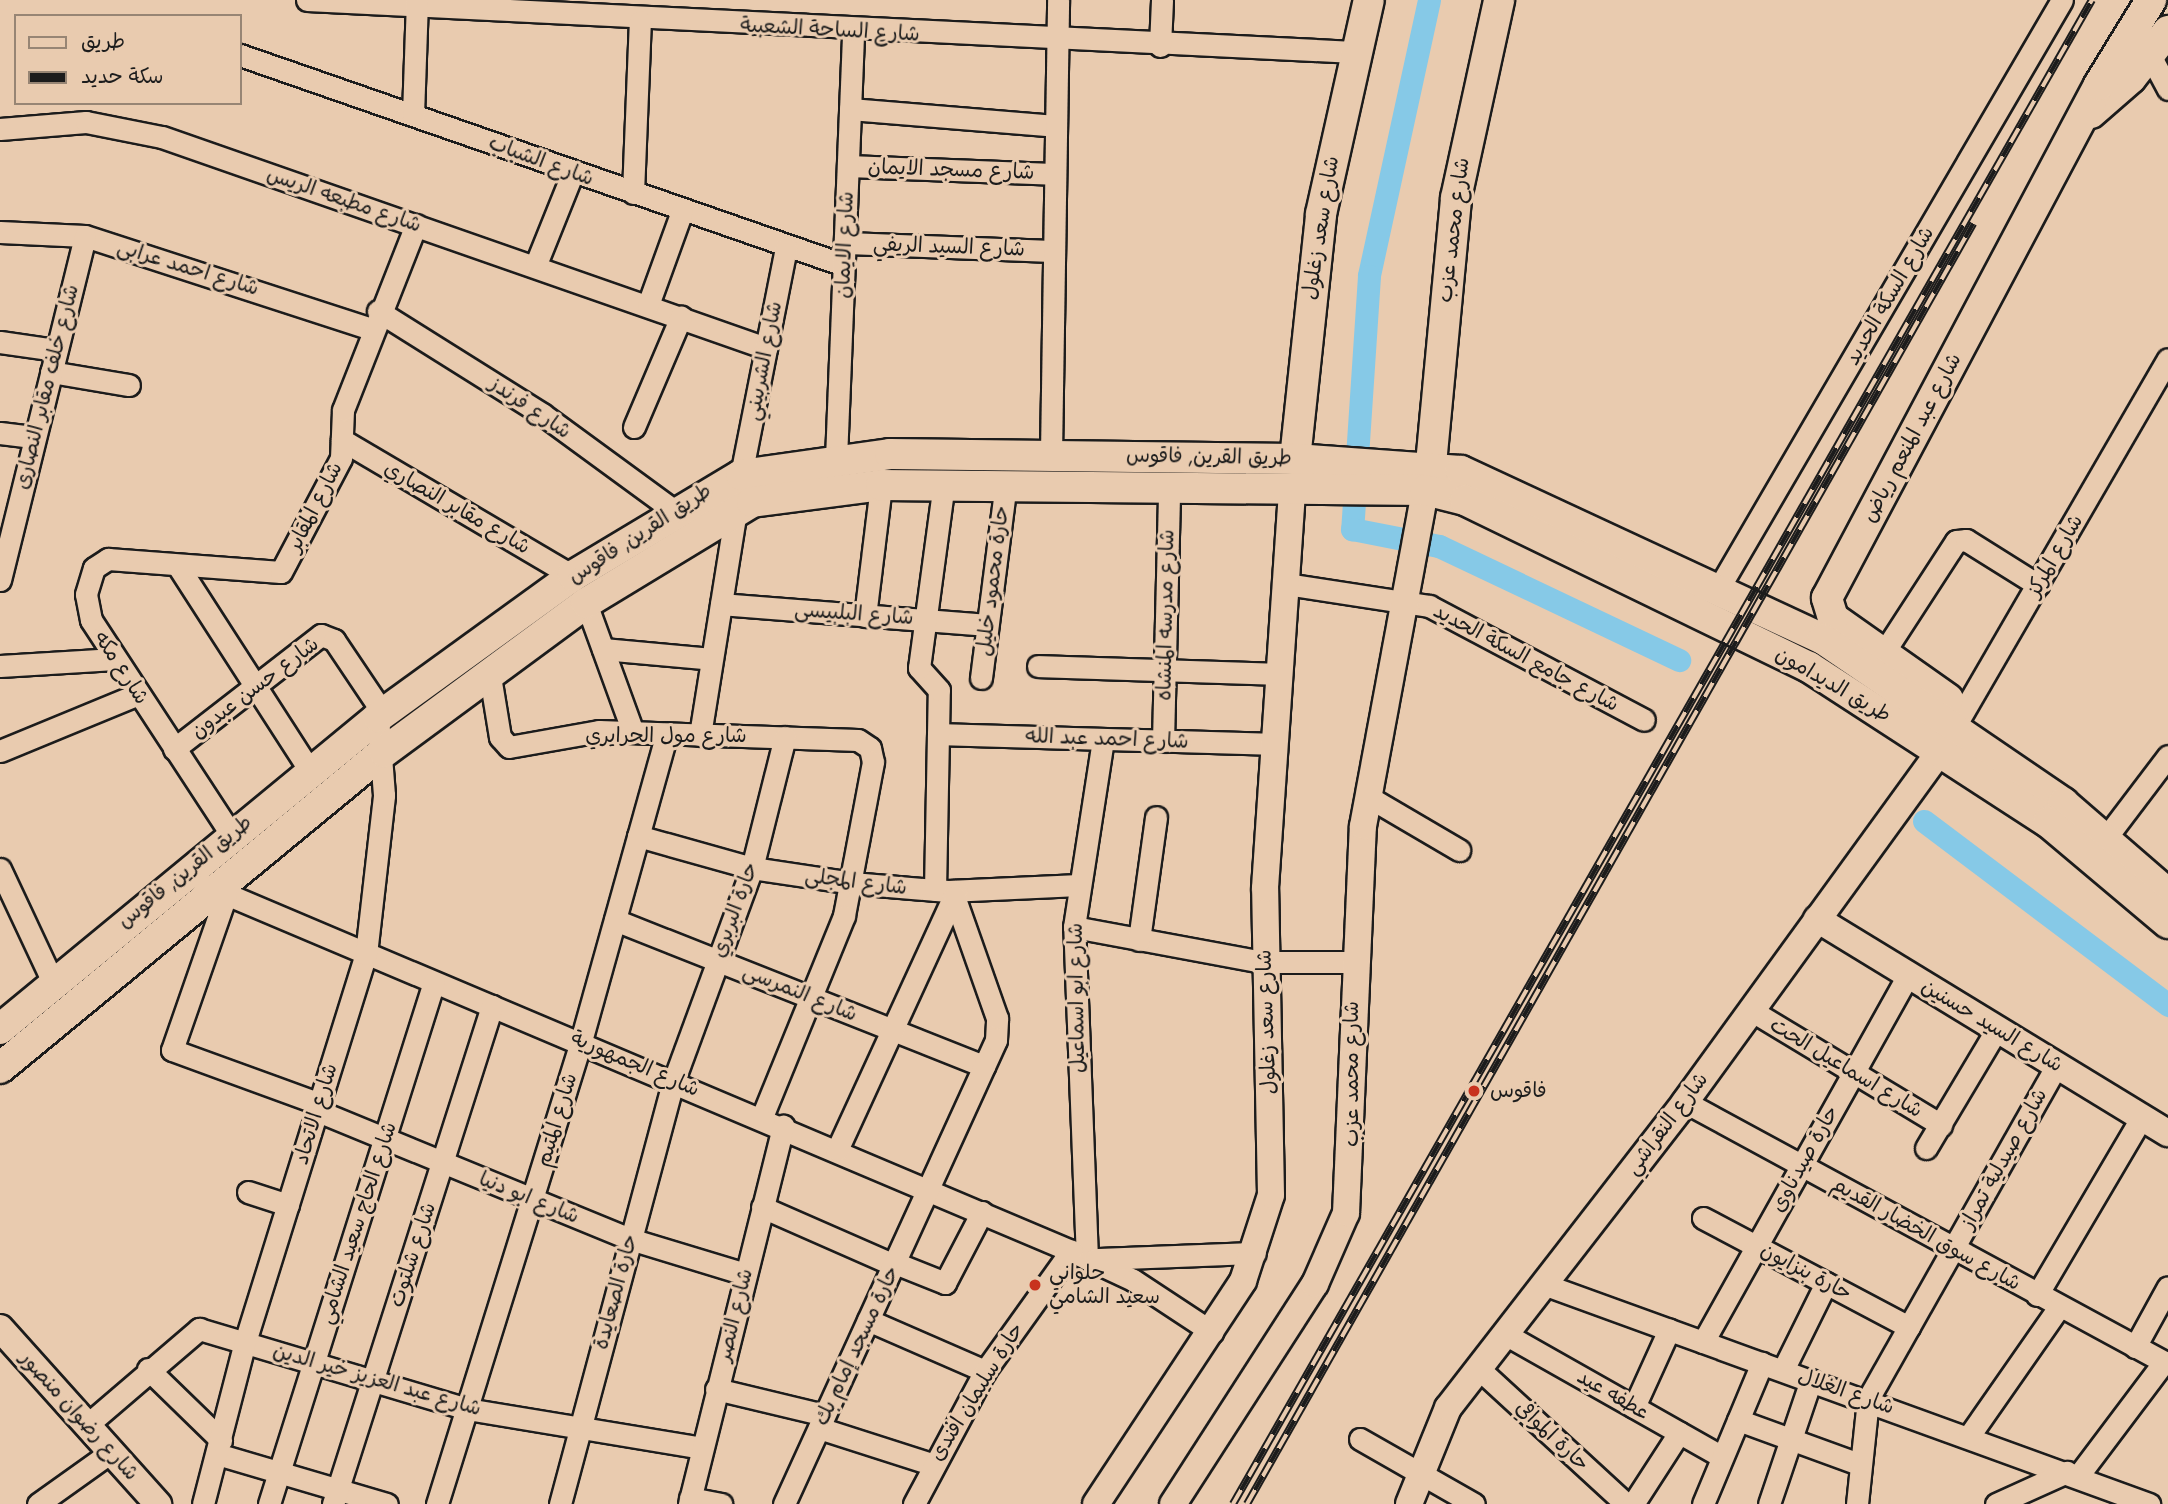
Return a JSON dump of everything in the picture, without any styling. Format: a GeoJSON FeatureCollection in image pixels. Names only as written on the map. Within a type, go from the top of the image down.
{"type":"FeatureCollection","features":[{"type":"Feature","properties":{"kind":"main road","name":"شارع سعد زغلول"},"geometry":{"type":"LineString","coordinates":[[1309,459],[1321,214],[1354,52],[1370,0]]}},
{"type":"Feature","properties":{"kind":"main road","name":"شارع محمد عزب"},"geometry":{"type":"LineString","coordinates":[[1416,484],[1456,198],[1499,0]]}},
{"type":"Feature","properties":{"kind":"main road","name":"شارع عبد المنعم رياض"},"geometry":{"type":"LineString","coordinates":[[1954,729],[1884,652],[1833,618],[1829,590],[2131,30],[2151,0]]}},
{"type":"Feature","properties":{"kind":"main road","name":"شارع عبد المنعم رياض"},"geometry":{"type":"LineString","coordinates":[[2085,118],[2161,42]]}},
{"type":"Feature","properties":{"kind":"main road","name":"طريق القرين, فاقوس"},"geometry":{"type":"LineString","coordinates":[[0,1068],[220,892],[384,752],[490,676],[580,589],[676,512],[741,475],[836,459],[944,452],[1309,459],[1416,484]]}},
{"type":"Feature","properties":{"kind":"main road","name":"طريق القرين, فاقوس"},"geometry":{"type":"LineString","coordinates":[[0,1029],[181,873],[381,715],[580,589],[736,509],[768,498],[881,485],[944,482],[1292,492],[1416,484]]}},
{"type":"Feature","properties":{"kind":"main road","name":"طريق الديدامون"},"geometry":{"type":"LineString","coordinates":[[1416,484],[1495,484],[1589,544],[1803,663],[1954,729]]}},
{"type":"Feature","properties":{"kind":"main road","name":"طريق الديدامون"},"geometry":{"type":"LineString","coordinates":[[1589,544],[1717,592],[1808,630],[1954,729],[2056,813],[2168,923]]}},
{"type":"Feature","properties":{"kind":"main road","name":"طريق الديدامون"},"geometry":{"type":"LineString","coordinates":[[2056,813],[2105,839],[2168,894]]}},
{"type":"Feature","properties":{"kind":"street","name":"شارع الساحة الشعبية"},"geometry":{"type":"LineString","coordinates":[[307,0],[640,21],[1056,42],[1354,52]]}},
{"type":"Feature","properties":{"kind":"street"},"geometry":{"type":"LineString","coordinates":[[1051,454],[1058,0]]}},
{"type":"Feature","properties":{"kind":"street"},"geometry":{"type":"LineString","coordinates":[[1160,46],[1162,0]]}},
{"type":"Feature","properties":{"kind":"street","name":"شارع السكة الحديد"},"geometry":{"type":"LineString","coordinates":[[1717,592],[2062,0]]}},
{"type":"Feature","properties":{"kind":"street"},"geometry":{"type":"LineString","coordinates":[[2157,0],[2168,12]]}},
{"type":"Feature","properties":{"kind":"street"},"geometry":{"type":"LineString","coordinates":[[413,115],[417,5]]}},
{"type":"Feature","properties":{"kind":"street"},"geometry":{"type":"LineString","coordinates":[[633,194],[640,21]]}},
{"type":"Feature","properties":{"kind":"street"},"geometry":{"type":"LineString","coordinates":[[2131,30],[2161,42],[2168,89]]}},
{"type":"Feature","properties":{"kind":"street","name":"شارع الايمان"},"geometry":{"type":"LineString","coordinates":[[836,459],[853,31]]}},
{"type":"Feature","properties":{"kind":"street","name":"شارع الشباب"},"geometry":{"type":"LineString","coordinates":[[242,56],[633,194],[844,265]]}},
{"type":"Feature","properties":{"kind":"street"},"geometry":{"type":"LineString","coordinates":[[850,109],[1055,127]]}},
{"type":"Feature","properties":{"kind":"street","name":"شارع مطبعه الريس"},"geometry":{"type":"LineString","coordinates":[[0,129],[52,113],[162,137],[536,264],[766,348]]}},
{"type":"Feature","properties":{"kind":"street","name":"شارع مسجد الايمان"},"geometry":{"type":"LineString","coordinates":[[848,166],[1054,174]]}},
{"type":"Feature","properties":{"kind":"street"},"geometry":{"type":"LineString","coordinates":[[536,264],[573,173]]}},
{"type":"Feature","properties":{"kind":"street"},"geometry":{"type":"LineString","coordinates":[[648,305],[682,211]]}},
{"type":"Feature","properties":{"kind":"street","name":"شارع المقابر"},"geometry":{"type":"LineString","coordinates":[[177,566],[281,572],[338,466],[342,440],[342,410],[375,320],[415,225]]}},
{"type":"Feature","properties":{"kind":"street","name":"شارع احمد عرابى"},"geometry":{"type":"LineString","coordinates":[[0,232],[85,236],[375,320]]}},
{"type":"Feature","properties":{"kind":"street","name":"شارع خلف مقابر النصارى"},"geometry":{"type":"LineString","coordinates":[[0,580],[4,546],[35,437],[85,236]]}},
{"type":"Feature","properties":{"kind":"street","name":"شارع السيد الريفي"},"geometry":{"type":"LineString","coordinates":[[845,243],[1054,251]]}},
{"type":"Feature","properties":{"kind":"street","name":"شارع الشربيني"},"geometry":{"type":"LineString","coordinates":[[741,475],[786,247]]}},
{"type":"Feature","properties":{"kind":"street"},"geometry":{"type":"LineString","coordinates":[[634,427],[681,317]]}},
{"type":"Feature","properties":{"kind":"street","name":"شارع فرندز"},"geometry":{"type":"LineString","coordinates":[[375,320],[542,414],[676,512]]}},
{"type":"Feature","properties":{"kind":"street"},"geometry":{"type":"LineString","coordinates":[[0,342],[56,350]]}},
{"type":"Feature","properties":{"kind":"street","name":"شارع المركز"},"geometry":{"type":"LineString","coordinates":[[1954,729],[2168,359]]}},
{"type":"Feature","properties":{"kind":"street"},"geometry":{"type":"LineString","coordinates":[[51,372],[129,385]]}},
{"type":"Feature","properties":{"kind":"street"},"geometry":{"type":"LineString","coordinates":[[0,433],[35,437]]}},
{"type":"Feature","properties":{"kind":"street","name":"شارع مقابر النصاري"},"geometry":{"type":"LineString","coordinates":[[342,440],[580,589]]}},
{"type":"Feature","properties":{"kind":"street"},"geometry":{"type":"LineString","coordinates":[[838,1150],[892,1030],[948,892],[938,734],[939,687],[919,673],[944,482]]}},
{"type":"Feature","properties":{"kind":"street","name":"حارة محمود خليل"},"geometry":{"type":"LineString","coordinates":[[981,678],[1006,484]]}},
{"type":"Feature","properties":{"kind":"street","name":"شارع محمد عزب"},"geometry":{"type":"LineString","coordinates":[[1173,1504],[1315,1284],[1346,1213],[1352,1175],[1353,962],[1367,796],[1409,589],[1416,484]]}},
{"type":"Feature","properties":{"kind":"street"},"geometry":{"type":"LineString","coordinates":[[865,615],[881,485]]}},
{"type":"Feature","properties":{"kind":"street","name":"شارع مدرسه المنشاه"},"geometry":{"type":"LineString","coordinates":[[1163,741],[1169,489]]}},
{"type":"Feature","properties":{"kind":"street","name":"شارع سعد زغلول"},"geometry":{"type":"LineString","coordinates":[[1096,1504],[1212,1332],[1255,1253],[1274,1164],[1262,962],[1292,492]]}},
{"type":"Feature","properties":{"kind":"street"},"geometry":{"type":"LineString","coordinates":[[700,734],[736,509]]}},
{"type":"Feature","properties":{"kind":"street"},"geometry":{"type":"LineString","coordinates":[[1884,652],[1956,541],[1966,540],[2038,585]]}},
{"type":"Feature","properties":{"kind":"street","name":"شارع مكه"},"geometry":{"type":"LineString","coordinates":[[177,566],[108,559],[94,568],[88,612],[115,659],[231,834]]}},
{"type":"Feature","properties":{"kind":"street"},"geometry":{"type":"LineString","coordinates":[[177,566],[310,771]]}},
{"type":"Feature","properties":{"kind":"street","name":"شارع جامع السكة الحديد"},"geometry":{"type":"LineString","coordinates":[[1286,584],[1409,589],[1452,616],[1644,720]]}},
{"type":"Feature","properties":{"kind":"street"},"geometry":{"type":"LineString","coordinates":[[580,589],[633,732]]}},
{"type":"Feature","properties":{"kind":"street","name":"شارع البلبيسى"},"geometry":{"type":"LineString","coordinates":[[721,604],[987,625]]}},
{"type":"Feature","properties":{"kind":"street","name":"شارع حسن عبدون"},"geometry":{"type":"LineString","coordinates":[[174,749],[326,635],[381,715]]}},
{"type":"Feature","properties":{"kind":"street"},"geometry":{"type":"LineString","coordinates":[[603,649],[712,659]]}},
{"type":"Feature","properties":{"kind":"street"},"geometry":{"type":"LineString","coordinates":[[0,666],[115,659]]}},
{"type":"Feature","properties":{"kind":"street"},"geometry":{"type":"LineString","coordinates":[[1038,666],[1165,668],[1279,674]]}},
{"type":"Feature","properties":{"kind":"street","name":"شارع مول الحرايري"},"geometry":{"type":"LineString","coordinates":[[490,676],[500,737],[509,747],[633,732],[858,740],[870,748],[873,762],[852,883]]}},
{"type":"Feature","properties":{"kind":"street"},"geometry":{"type":"LineString","coordinates":[[0,751],[138,694]]}},
{"type":"Feature","properties":{"kind":"street","name":"شارع الاتحاد"},"geometry":{"type":"LineString","coordinates":[[203,1504],[246,1342],[366,954],[384,752],[381,715]]}},
{"type":"Feature","properties":{"kind":"street","name":"شارع النقراشي"},"geometry":{"type":"LineString","coordinates":[[1409,1504],[1420,1470],[1448,1408],[1685,1102],[1954,729]]}},
{"type":"Feature","properties":{"kind":"street","name":"شارع المتيم"},"geometry":{"type":"LineString","coordinates":[[437,1504],[581,1041],[667,734]]}},
{"type":"Feature","properties":{"kind":"street","name":"شارع احمد عبد الله"},"geometry":{"type":"LineString","coordinates":[[938,734],[1276,744]]}},
{"type":"Feature","properties":{"kind":"street","name":"حارة البربري"},"geometry":{"type":"LineString","coordinates":[[674,1080],[752,868],[785,737]]}},
{"type":"Feature","properties":{"kind":"street","name":"شارع ابو اسماعيل"},"geometry":{"type":"LineString","coordinates":[[1079,1255],[1074,927],[1103,739]]}},
{"type":"Feature","properties":{"kind":"street"},"geometry":{"type":"LineString","coordinates":[[2105,839],[2168,756]]}},
{"type":"Feature","properties":{"kind":"street"},"geometry":{"type":"LineString","coordinates":[[1367,796],[1459,850]]}},
{"type":"Feature","properties":{"kind":"street"},"geometry":{"type":"LineString","coordinates":[[1139,940],[1156,817]]}},
{"type":"Feature","properties":{"kind":"street","name":"شارع المجلى"},"geometry":{"type":"LineString","coordinates":[[638,836],[752,868],[852,883],[948,892],[1079,885]]}},
{"type":"Feature","properties":{"kind":"street"},"geometry":{"type":"LineString","coordinates":[[0,869],[53,982]]}},
{"type":"Feature","properties":{"kind":"street","name":"شارع الجمهورية"},"geometry":{"type":"LineString","coordinates":[[181,873],[366,954],[762,1117],[1079,1255],[1212,1332]]}},
{"type":"Feature","properties":{"kind":"street"},"geometry":{"type":"LineString","coordinates":[[762,1117],[852,883]]}},
{"type":"Feature","properties":{"kind":"street","name":"شارع ابو دنيا"},"geometry":{"type":"LineString","coordinates":[[220,892],[172,1050],[630,1239],[745,1274]]}},
{"type":"Feature","properties":{"kind":"street","name":"حارة مسجد إمام بك"},"geometry":{"type":"LineString","coordinates":[[787,1503],[821,1421],[930,1189],[984,1066],[997,1018],[948,892]]}},
{"type":"Feature","properties":{"kind":"street","name":"شارع السيد حسنين"},"geometry":{"type":"LineString","coordinates":[[1817,919],[2168,1133]]}},
{"type":"Feature","properties":{"kind":"street","name":"شارع النمرسى"},"geometry":{"type":"LineString","coordinates":[[615,920],[984,1066]]}},
{"type":"Feature","properties":{"kind":"street"},"geometry":{"type":"LineString","coordinates":[[1074,927],[1262,962],[1353,962]]}},
{"type":"Feature","properties":{"kind":"street","name":"حارة صيدناوى"},"geometry":{"type":"LineString","coordinates":[[1703,1342],[1908,975]]}},
{"type":"Feature","properties":{"kind":"street","name":"شارع الحاج سعيد الشامي"},"geometry":{"type":"LineString","coordinates":[[269,1504],[434,982]]}},
{"type":"Feature","properties":{"kind":"street","name":"شارع شلتوت"},"geometry":{"type":"LineString","coordinates":[[335,1497],[492,1006]]}},
{"type":"Feature","properties":{"kind":"street","name":"شارع اسماعيل الحت"},"geometry":{"type":"LineString","coordinates":[[1752,1011],[1941,1125]]}},
{"type":"Feature","properties":{"kind":"street"},"geometry":{"type":"LineString","coordinates":[[1926,1148],[1997,1029]]}},
{"type":"Feature","properties":{"kind":"street","name":"شارع صيدلية تمراز"},"geometry":{"type":"LineString","coordinates":[[1868,1399],[2057,1065]]}},
{"type":"Feature","properties":{"kind":"street","name":"حارة الصعايدة"},"geometry":{"type":"LineString","coordinates":[[560,1504],[674,1080]]}},
{"type":"Feature","properties":{"kind":"street","name":"شارع سوق الخضار القديم"},"geometry":{"type":"LineString","coordinates":[[1685,1102],[1952,1250],[2166,1363]]}},
{"type":"Feature","properties":{"kind":"street"},"geometry":{"type":"LineString","coordinates":[[2037,1295],[2142,1118]]}},
{"type":"Feature","properties":{"kind":"street","name":"شارع النصر"},"geometry":{"type":"LineString","coordinates":[[690,1501],[783,1126]]}},
{"type":"Feature","properties":{"kind":"street"},"geometry":{"type":"LineString","coordinates":[[248,1192],[288,1205]]}},
{"type":"Feature","properties":{"kind":"street"},"geometry":{"type":"LineString","coordinates":[[762,1207],[945,1283],[982,1212]]}},
{"type":"Feature","properties":{"kind":"street","name":"حارة بنزايون"},"geometry":{"type":"LineString","coordinates":[[1703,1217],[1909,1327]]}},
{"type":"Feature","properties":{"kind":"street","name":"شارع الجمهورية"},"geometry":{"type":"LineString","coordinates":[[1079,1255],[1255,1253]]}},
{"type":"Feature","properties":{"kind":"street","name":"حارة سليمان افندى"},"geometry":{"type":"LineString","coordinates":[[914,1504],[931,1464],[985,1371],[1079,1255]]}},
{"type":"Feature","properties":{"kind":"street"},"geometry":{"type":"LineString","coordinates":[[1783,1370],[1826,1283]]}},
{"type":"Feature","properties":{"kind":"street","name":"شارع الغلال"},"geometry":{"type":"LineString","coordinates":[[1543,1284],[1868,1399],[2149,1504]]}},
{"type":"Feature","properties":{"kind":"street"},"geometry":{"type":"LineString","coordinates":[[2134,1347],[2168,1287]]}},
{"type":"Feature","properties":{"kind":"street"},"geometry":{"type":"LineString","coordinates":[[1969,1436],[2059,1307]]}},
{"type":"Feature","properties":{"kind":"street"},"geometry":{"type":"LineString","coordinates":[[868,1320],[985,1371]]}},
{"type":"Feature","properties":{"kind":"street","name":"شارع رضوان منصور"},"geometry":{"type":"LineString","coordinates":[[0,1328],[158,1504]]}},
{"type":"Feature","properties":{"kind":"street","name":"شارع عبد العزيز خير الدين"},"geometry":{"type":"LineString","coordinates":[[87,1424],[194,1329],[246,1342],[467,1409],[702,1448]]}},
{"type":"Feature","properties":{"kind":"street"},"geometry":{"type":"LineString","coordinates":[[1634,1407],[1669,1330]]}},
{"type":"Feature","properties":{"kind":"street","name":"عطفه عيد"},"geometry":{"type":"LineString","coordinates":[[1505,1334],[1721,1457]]}},
{"type":"Feature","properties":{"kind":"street"},"geometry":{"type":"LineString","coordinates":[[1703,1504],[1762,1363]]}},
{"type":"Feature","properties":{"kind":"street"},"geometry":{"type":"LineString","coordinates":[[1996,1504],[2072,1474],[2166,1363]]}},
{"type":"Feature","properties":{"kind":"street","name":"حارة الموافي"},"geometry":{"type":"LineString","coordinates":[[1478,1368],[1626,1504]]}},
{"type":"Feature","properties":{"kind":"street"},"geometry":{"type":"LineString","coordinates":[[148,1369],[219,1447],[335,1497],[387,1504]]}},
{"type":"Feature","properties":{"kind":"street"},"geometry":{"type":"LineString","coordinates":[[1769,1504],[1811,1380]]}},
{"type":"Feature","properties":{"kind":"street"},"geometry":{"type":"LineString","coordinates":[[716,1390],[821,1421],[931,1464]]}},
{"type":"Feature","properties":{"kind":"street"},"geometry":{"type":"LineString","coordinates":[[1857,1504],[1859,1464],[1868,1399]]}},
{"type":"Feature","properties":{"kind":"street"},"geometry":{"type":"LineString","coordinates":[[1738,1420],[1859,1464]]}},
{"type":"Feature","properties":{"kind":"street"},"geometry":{"type":"LineString","coordinates":[[1633,1504],[1679,1433]]}},
{"type":"Feature","properties":{"kind":"street"},"geometry":{"type":"LineString","coordinates":[[1360,1439],[1420,1470],[1474,1504]]}},
{"type":"Feature","properties":{"kind":"street"},"geometry":{"type":"LineString","coordinates":[[38,1504],[111,1452]]}},
{"type":"Feature","properties":{"kind":"street"},"geometry":{"type":"LineString","coordinates":[[690,1501],[721,1504]]}},
{"type":"Feature","properties":{"kind":"waterway"},"geometry":{"type":"LineString","coordinates":[[1429,0],[1369,276],[1352,529],[1439,546],[1679,660]]}},
{"type":"Feature","properties":{"kind":"waterway"},"geometry":{"type":"LineString","coordinates":[[1924,821],[2168,1005]]}},
{"type":"Feature","properties":{"kind":"railway"},"geometry":{"type":"LineString","coordinates":[[1233,1504],[2092,0]]}},
{"type":"Feature","properties":{"kind":"railway"},"geometry":{"type":"LineString","coordinates":[[1247,1504],[1973,224]]}},
{"type":"Feature","properties":{"kind":"place","name":"فاقوس"},"geometry":{"type":"Point","coordinates":[1474,1091]}},
{"type":"Feature","properties":{"kind":"place","name":"حلواني سعيد الشامي"},"geometry":{"type":"Point","coordinates":[1035,1285]}}]}
